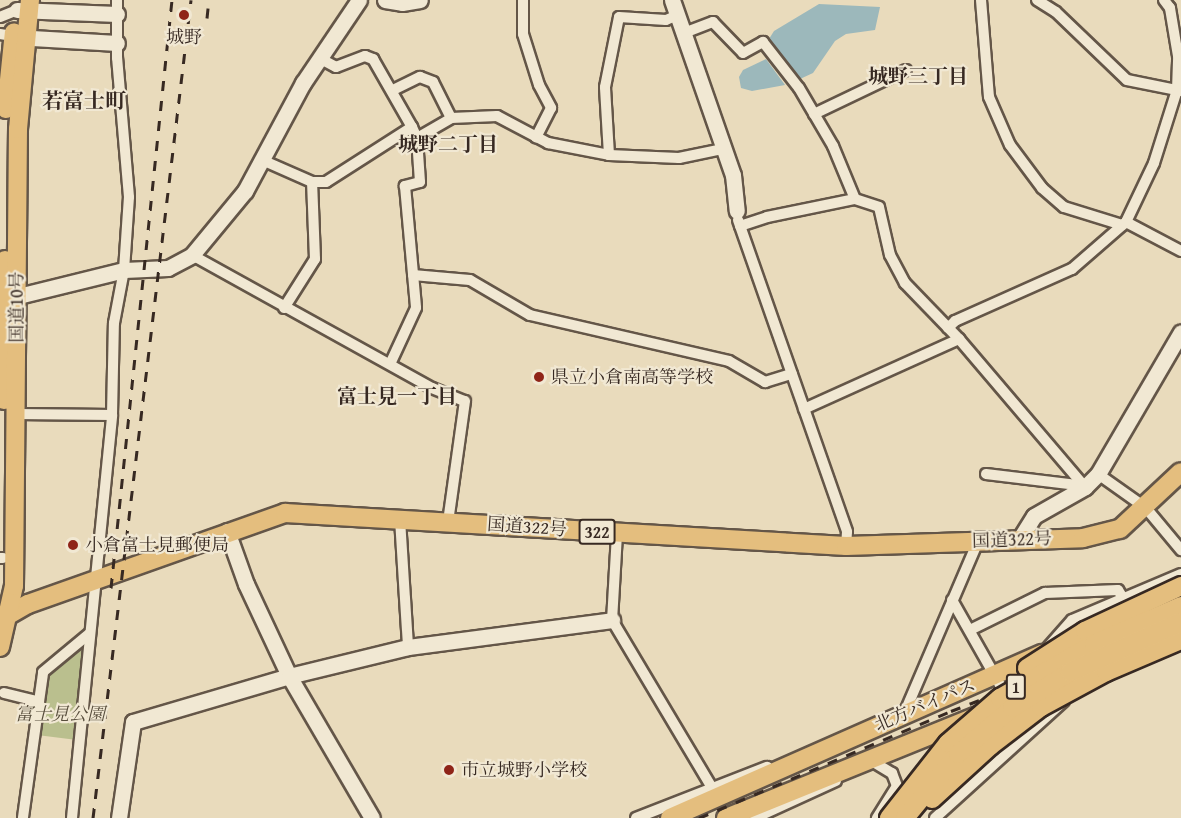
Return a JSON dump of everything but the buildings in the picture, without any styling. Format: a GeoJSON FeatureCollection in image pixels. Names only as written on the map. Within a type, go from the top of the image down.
{"type":"FeatureCollection","features":[{"type":"Feature","properties":{"kind":"highway","name":"国道10号"},"geometry":{"type":"LineString","coordinates":[[3,617],[15,586],[16,414],[7,298],[6,104],[13,36],[19,7]]}},
{"type":"Feature","properties":{"kind":"highway","name":"国道10号"},"geometry":{"type":"LineString","coordinates":[[3,617],[2,370],[7,298]]}},
{"type":"Feature","properties":{"kind":"highway","name":"国道322号"},"geometry":{"type":"LineString","coordinates":[[3,617],[227,531],[285,513],[846,546],[1018,540],[1109,534],[1146,508],[1181,472]]}},
{"type":"Feature","properties":{"kind":"highway"},"geometry":{"type":"LineString","coordinates":[[900,800],[944,739],[1002,687],[1085,631],[1181,586]]}},
{"type":"Feature","properties":{"kind":"highway","name":"北方バイパス"},"geometry":{"type":"LineString","coordinates":[[670,818],[782,772],[855,735],[1041,654],[1181,596]]}},
{"type":"Feature","properties":{"kind":"highway","name":"1"},"geometry":{"type":"LineString","coordinates":[[889,818],[900,800],[948,743],[1000,698],[1094,644],[1181,606]]}},
{"type":"Feature","properties":{"kind":"highway"},"geometry":{"type":"LineString","coordinates":[[0,646],[3,617]]}},
{"type":"Feature","properties":{"kind":"highway","name":"1"},"geometry":{"type":"LineString","coordinates":[[905,818],[958,754],[1012,708],[1070,672],[1181,622]]}},
{"type":"Feature","properties":{"kind":"highway","name":"北方バイパス"},"geometry":{"type":"LineString","coordinates":[[726,818],[1181,631]]}},
{"type":"Feature","properties":{"kind":"highway"},"geometry":{"type":"LineString","coordinates":[[915,818],[960,772],[1041,707],[1106,672],[1181,640]]}},
{"type":"Feature","properties":{"kind":"street"},"geometry":{"type":"LineString","coordinates":[[7,298],[124,270],[168,268],[192,255],[230,212],[262,160],[303,83],[359,0]]}},
{"type":"Feature","properties":{"kind":"street"},"geometry":{"type":"LineString","coordinates":[[385,0],[402,3],[420,0]]}},
{"type":"Feature","properties":{"kind":"street"},"geometry":{"type":"LineString","coordinates":[[523,0],[523,34],[539,85],[551,108],[536,137]]}},
{"type":"Feature","properties":{"kind":"street"},"geometry":{"type":"LineString","coordinates":[[672,0],[735,186],[739,219],[847,532],[846,546]]}},
{"type":"Feature","properties":{"kind":"street"},"geometry":{"type":"LineString","coordinates":[[981,0],[989,97],[1010,145],[1042,188],[1064,207],[1124,224],[1181,250]]}},
{"type":"Feature","properties":{"kind":"street"},"geometry":{"type":"LineString","coordinates":[[1037,0],[1056,12],[1127,80],[1179,91]]}},
{"type":"Feature","properties":{"kind":"street"},"geometry":{"type":"LineString","coordinates":[[948,327],[955,321],[1072,269],[1124,224],[1154,163],[1179,91],[1180,56],[1170,8],[1164,0]]}},
{"type":"Feature","properties":{"kind":"street"},"geometry":{"type":"LineString","coordinates":[[19,7],[117,7],[117,43],[129,197],[124,270],[114,323],[112,415],[72,818]]}},
{"type":"Feature","properties":{"kind":"street"},"geometry":{"type":"LineString","coordinates":[[609,155],[605,87],[619,17],[666,20],[678,15]]}},
{"type":"Feature","properties":{"kind":"street"},"geometry":{"type":"LineString","coordinates":[[684,33],[713,22],[743,53],[763,42],[814,114],[833,146],[855,199]]}},
{"type":"Feature","properties":{"kind":"street"},"geometry":{"type":"LineString","coordinates":[[13,36],[117,43]]}},
{"type":"Feature","properties":{"kind":"street"},"geometry":{"type":"LineString","coordinates":[[321,59],[336,67],[370,57],[393,90],[415,133],[420,182],[405,186],[416,308],[391,362]]}},
{"type":"Feature","properties":{"kind":"street"},"geometry":{"type":"LineString","coordinates":[[814,114],[906,70]]}},
{"type":"Feature","properties":{"kind":"street"},"geometry":{"type":"LineString","coordinates":[[393,90],[420,77],[433,82],[451,118]]}},
{"type":"Feature","properties":{"kind":"street"},"geometry":{"type":"LineString","coordinates":[[262,160],[312,182],[326,182],[415,133],[451,118],[497,116],[548,143],[609,155],[669,159],[723,149]]}},
{"type":"Feature","properties":{"kind":"street"},"geometry":{"type":"LineString","coordinates":[[284,308],[315,259],[312,182]]}},
{"type":"Feature","properties":{"kind":"street"},"geometry":{"type":"LineString","coordinates":[[739,219],[767,217],[855,199],[879,207],[890,255],[905,283],[959,339],[1085,486]]}},
{"type":"Feature","properties":{"kind":"street"},"geometry":{"type":"LineString","coordinates":[[192,255],[284,308],[391,362],[432,388],[465,401],[448,522]]}},
{"type":"Feature","properties":{"kind":"street"},"geometry":{"type":"LineString","coordinates":[[412,275],[470,280],[530,315],[729,361],[765,382],[792,374]]}},
{"type":"Feature","properties":{"kind":"street"},"geometry":{"type":"LineString","coordinates":[[1018,540],[1034,516],[1085,486],[1098,474],[1181,333]]}},
{"type":"Feature","properties":{"kind":"street"},"geometry":{"type":"LineString","coordinates":[[804,409],[959,339]]}},
{"type":"Feature","properties":{"kind":"street"},"geometry":{"type":"LineString","coordinates":[[16,414],[112,415]]}},
{"type":"Feature","properties":{"kind":"street"},"geometry":{"type":"LineString","coordinates":[[986,474],[1085,486]]}},
{"type":"Feature","properties":{"kind":"street"},"geometry":{"type":"LineString","coordinates":[[1098,474],[1146,508],[1181,550]]}},
{"type":"Feature","properties":{"kind":"street"},"geometry":{"type":"LineString","coordinates":[[400,519],[408,647]]}},
{"type":"Feature","properties":{"kind":"street"},"geometry":{"type":"LineString","coordinates":[[227,531],[246,584],[289,676],[372,818]]}},
{"type":"Feature","properties":{"kind":"street"},"geometry":{"type":"LineString","coordinates":[[617,534],[612,620],[711,786]]}},
{"type":"Feature","properties":{"kind":"street"},"geometry":{"type":"LineString","coordinates":[[903,714],[978,541]]}},
{"type":"Feature","properties":{"kind":"street"},"geometry":{"type":"LineString","coordinates":[[1041,654],[1072,620],[1181,574]]}},
{"type":"Feature","properties":{"kind":"street"},"geometry":{"type":"LineString","coordinates":[[970,630],[1045,593],[1118,590],[1123,598]]}},
{"type":"Feature","properties":{"kind":"street"},"geometry":{"type":"LineString","coordinates":[[952,600],[1030,735]]}},
{"type":"Feature","properties":{"kind":"street"},"geometry":{"type":"LineString","coordinates":[[119,818],[133,722],[289,676],[408,647],[612,620]]}},
{"type":"Feature","properties":{"kind":"street"},"geometry":{"type":"LineString","coordinates":[[23,818],[43,672],[90,633]]}},
{"type":"Feature","properties":{"kind":"street"},"geometry":{"type":"LineString","coordinates":[[935,818],[1030,735],[1098,667]]}},
{"type":"Feature","properties":{"kind":"street"},"geometry":{"type":"LineString","coordinates":[[4,693],[39,702]]}},
{"type":"Feature","properties":{"kind":"street"},"geometry":{"type":"LineString","coordinates":[[636,818],[711,786],[855,735]]}},
{"type":"Feature","properties":{"kind":"street"},"geometry":{"type":"LineString","coordinates":[[755,818],[822,789],[872,759],[892,772],[897,786],[877,818]]}},
{"type":"Feature","properties":{"kind":"green space","name":"富士見公園"},"geometry":{"type":"Polygon","coordinates":[[[87,637],[77,740],[37,735],[44,673],[87,637]]]}},
{"type":"Feature","properties":{"kind":"water"},"geometry":{"type":"Polygon","coordinates":[[[819,4],[880,7],[875,30],[846,34],[835,41],[813,73],[800,79],[769,39],[774,31],[819,4]]]}},
{"type":"Feature","properties":{"kind":"water"},"geometry":{"type":"Polygon","coordinates":[[[766,59],[785,85],[752,91],[741,88],[739,77],[743,70],[766,59]]]}},
{"type":"Feature","properties":{"kind":"railway"},"geometry":{"type":"LineString","coordinates":[[111,588],[172,0]]}},
{"type":"Feature","properties":{"kind":"railway"},"geometry":{"type":"LineString","coordinates":[[93,818],[191,0]]}},
{"type":"Feature","properties":{"kind":"railway"},"geometry":{"type":"LineString","coordinates":[[207,18],[209,0]]}},
{"type":"Feature","properties":{"kind":"railway"},"geometry":{"type":"LineString","coordinates":[[699,818],[951,711],[1181,622]]}},
{"type":"Feature","properties":{"kind":"place","name":"城野"},"geometry":{"type":"Point","coordinates":[184,15]}},
{"type":"Feature","properties":{"kind":"place","name":"県立小倉南高等学校"},"geometry":{"type":"Point","coordinates":[539,377]}},
{"type":"Feature","properties":{"kind":"place","name":"小倉富士見郵便局"},"geometry":{"type":"Point","coordinates":[73,545]}},
{"type":"Feature","properties":{"kind":"place","name":"市立城野小学校"},"geometry":{"type":"Point","coordinates":[449,770]}},
{"type":"Feature","properties":{"kind":"district","name":"城野三丁目"},"geometry":{"type":"Point","coordinates":[918,75]}},
{"type":"Feature","properties":{"kind":"district","name":"若富士町"},"geometry":{"type":"Point","coordinates":[84,101]}},
{"type":"Feature","properties":{"kind":"district","name":"城野二丁目"},"geometry":{"type":"Point","coordinates":[448,143]}},
{"type":"Feature","properties":{"kind":"district","name":"富士見一丁目"},"geometry":{"type":"Point","coordinates":[397,395]}}]}
